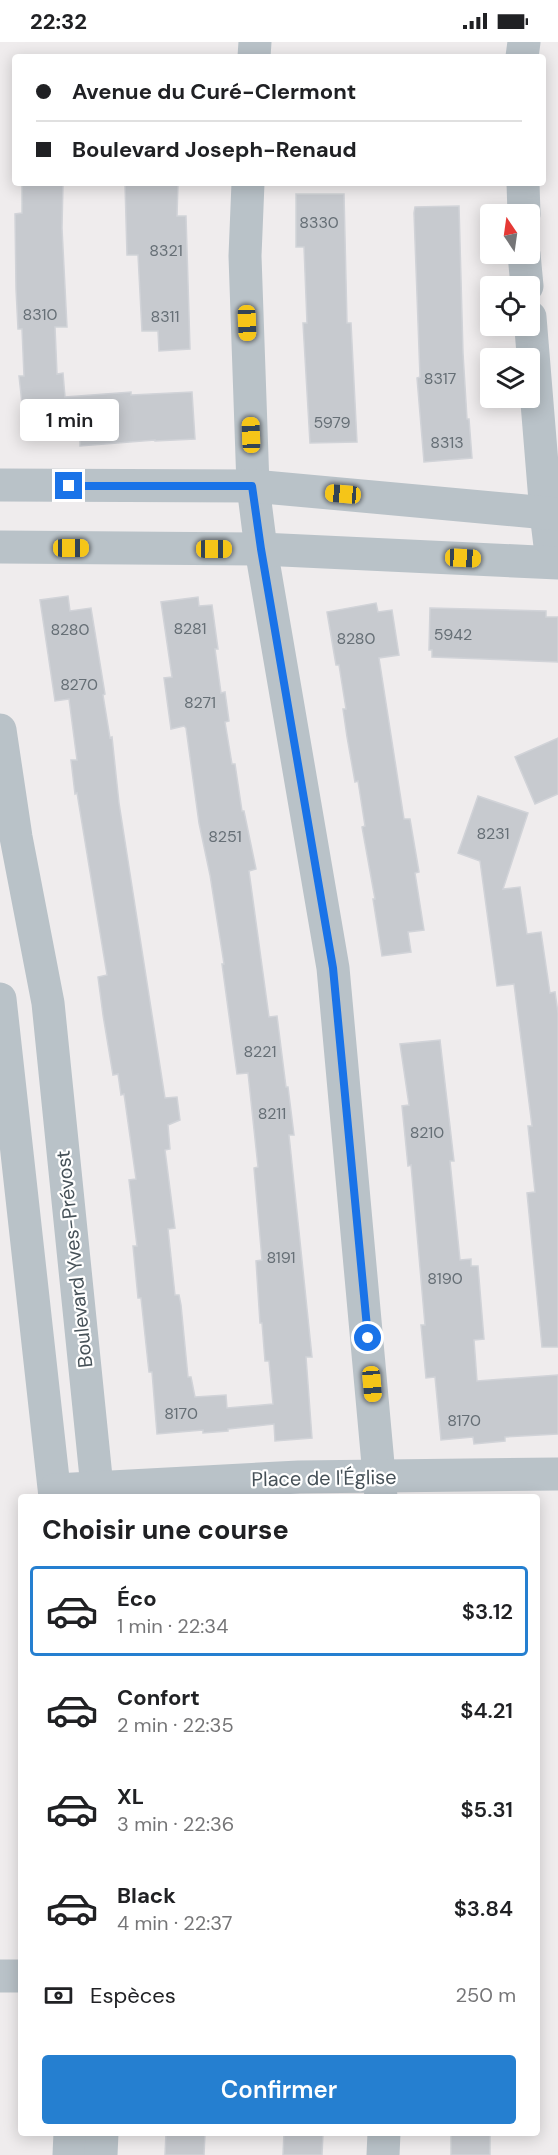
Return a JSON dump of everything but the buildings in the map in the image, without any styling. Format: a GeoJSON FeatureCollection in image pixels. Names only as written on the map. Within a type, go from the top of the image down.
{"type":"FeatureCollection","features":[{"type":"Feature","properties":{"kind":"street"},"geometry":{"type":"LineString","coordinates":[[248,186],[245,256],[252,486],[333,968],[381,1487]]}},
{"type":"Feature","properties":{"kind":"street"},"geometry":{"type":"LineString","coordinates":[[523,186],[524,204]]}},
{"type":"Feature","properties":{"kind":"street"},"geometry":{"type":"LineString","coordinates":[[0,547],[261,549],[555,562],[552,514],[532,336]]}},
{"type":"Feature","properties":{"kind":"street"},"geometry":{"type":"LineString","coordinates":[[0,485],[252,486],[552,514]]}},
{"type":"Feature","properties":{"kind":"street","name":"Boulevard Yves-Prévost"},"geometry":{"type":"LineString","coordinates":[[0,730],[15,837],[49,1020],[98,1492]]}},
{"type":"Feature","properties":{"kind":"street"},"geometry":{"type":"LineString","coordinates":[[49,1020],[2,1013],[55,1493]]}},
{"type":"Feature","properties":{"kind":"street","name":"Place de l'Église"},"geometry":{"type":"LineString","coordinates":[[55,1493],[98,1492],[299,1477],[381,1487],[558,1474]]}},
{"type":"Feature","properties":{"kind":"street"},"geometry":{"type":"LineString","coordinates":[[0,1976],[18,1976]]}},
{"type":"Feature","properties":{"kind":"street"},"geometry":{"type":"LineString","coordinates":[[69,2155],[70,2136]]}},
{"type":"Feature","properties":{"kind":"street"},"geometry":{"type":"LineString","coordinates":[[101,2155],[102,2136]]}},
{"type":"Feature","properties":{"kind":"street"},"geometry":{"type":"LineString","coordinates":[[382,2155],[384,2136]]}},
{"type":"Feature","properties":{"kind":"route"},"geometry":{"type":"LineString","coordinates":[[69,486],[252,486],[333,968],[368,1338]]}}]}
